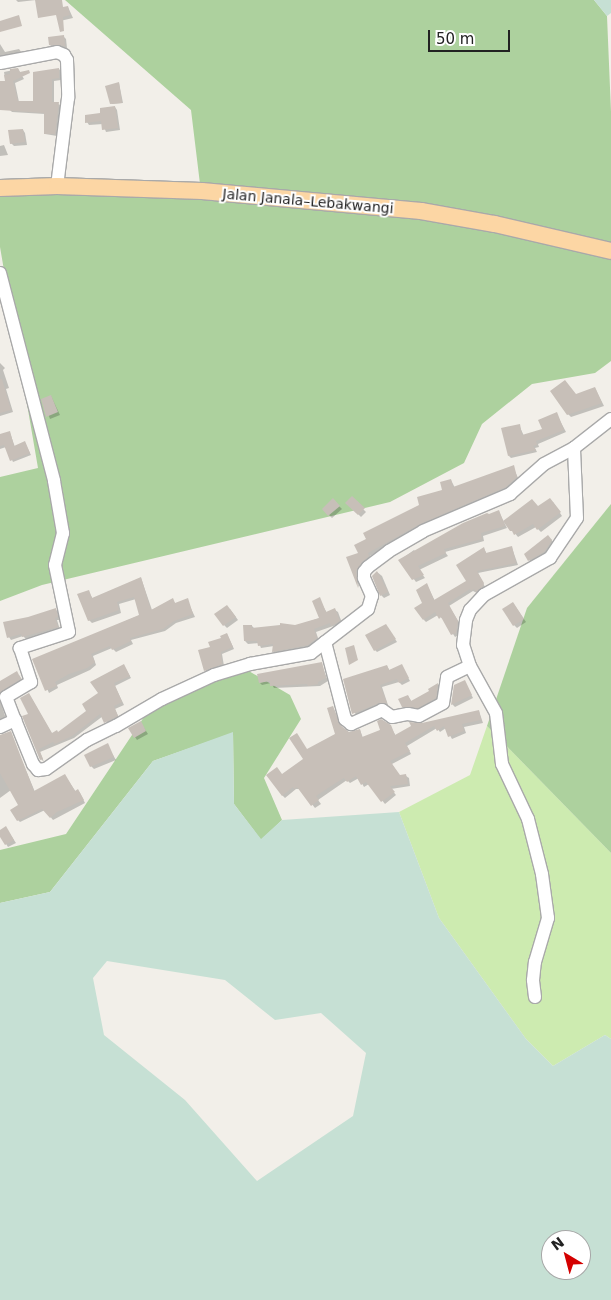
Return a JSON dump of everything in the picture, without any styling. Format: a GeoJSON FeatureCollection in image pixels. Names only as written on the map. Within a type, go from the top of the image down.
{"type":"FeatureCollection","features":[{"type":"Feature","properties":{"kind":"main road","name":"Jalan Janala–Lebakwangi"},"geometry":{"type":"LineString","coordinates":[[0,188],[57,186],[202,191],[421,211],[495,224],[611,251]]}},
{"type":"Feature","properties":{"kind":"street"},"geometry":{"type":"LineString","coordinates":[[0,64],[57,52],[64,55],[67,60],[68,98],[57,186]]}},
{"type":"Feature","properties":{"kind":"street"},"geometry":{"type":"LineString","coordinates":[[0,273],[55,490],[63,532],[56,565],[68,632],[20,648],[31,682],[6,697],[32,764],[38,770],[46,769],[87,740],[214,675],[250,664],[311,653],[368,609],[372,596],[364,578],[364,572],[376,561],[423,531],[510,494],[544,464],[574,448],[611,419]]}},
{"type":"Feature","properties":{"kind":"street"},"geometry":{"type":"LineString","coordinates":[[535,997],[533,980],[535,962],[548,918],[542,874],[528,820],[502,764],[496,713],[470,666],[463,645],[466,620],[470,610],[484,595],[550,558],[578,518],[574,448]]}},
{"type":"Feature","properties":{"kind":"street"},"geometry":{"type":"LineString","coordinates":[[325,642],[345,719],[351,724],[382,710],[392,717],[408,714],[419,716],[443,702],[447,677],[470,666]]}},
{"type":"Feature","properties":{"kind":"street"},"geometry":{"type":"LineString","coordinates":[[0,726],[15,720]]}},
{"type":"Feature","properties":{"kind":"green space"},"geometry":{"type":"Polygon","coordinates":[[[65,0],[594,0],[607,16],[611,112],[611,361],[595,373],[532,384],[482,424],[464,463],[390,502],[42,585],[0,601],[0,477],[38,468],[0,247],[0,193],[200,184],[191,110],[65,0]]]}},
{"type":"Feature","properties":{"kind":"green space"},"geometry":{"type":"Polygon","coordinates":[[[594,0],[611,0],[611,13],[607,16],[594,0]]]}},
{"type":"Feature","properties":{"kind":"green space"},"geometry":{"type":"Polygon","coordinates":[[[611,504],[611,853],[487,726],[527,608],[611,504]]]}},
{"type":"Feature","properties":{"kind":"green space"},"geometry":{"type":"Polygon","coordinates":[[[235,663],[290,695],[301,719],[264,778],[282,820],[261,840],[234,804],[233,733],[153,761],[50,892],[0,903],[0,850],[66,834],[152,705],[235,663]]]}},
{"type":"Feature","properties":{"kind":"green space"},"geometry":{"type":"Polygon","coordinates":[[[487,726],[611,853],[611,1039],[605,1035],[553,1066],[526,1039],[439,918],[399,812],[470,775],[487,726]]]}},
{"type":"Feature","properties":{"kind":"green space"},"geometry":{"type":"Polygon","coordinates":[[[233,732],[234,804],[261,839],[282,820],[399,812],[439,918],[526,1039],[553,1066],[605,1035],[611,1039],[611,1300],[0,1300],[0,903],[50,892],[153,761],[233,732]],[[107,961],[93,978],[104,1035],[185,1100],[257,1181],[353,1116],[366,1053],[321,1013],[275,1020],[225,980],[107,961]]]}},
{"type":"Feature","properties":{"kind":"building"},"geometry":{"type":"Polygon","coordinates":[[[35,0],[62,0],[63,7],[68,6],[70,15],[63,17],[64,31],[60,32],[56,15],[38,18],[35,0]]]}},
{"type":"Feature","properties":{"kind":"building"},"geometry":{"type":"Polygon","coordinates":[[[19,15],[22,26],[0,32],[0,21],[19,15]]]}},
{"type":"Feature","properties":{"kind":"building"},"geometry":{"type":"Polygon","coordinates":[[[64,35],[65,46],[49,45],[48,37],[64,35]]]}},
{"type":"Feature","properties":{"kind":"building"},"geometry":{"type":"Polygon","coordinates":[[[18,68],[20,72],[29,70],[30,73],[13,81],[18,101],[33,101],[33,72],[59,68],[59,78],[52,79],[52,102],[59,102],[55,134],[44,134],[44,113],[0,110],[0,81],[5,81],[4,75],[10,74],[10,69],[18,68]]]}},
{"type":"Feature","properties":{"kind":"building"},"geometry":{"type":"Polygon","coordinates":[[[119,82],[122,103],[110,104],[105,86],[119,82]]]}},
{"type":"Feature","properties":{"kind":"building"},"geometry":{"type":"Polygon","coordinates":[[[115,106],[118,128],[102,130],[101,121],[85,123],[85,115],[100,113],[100,108],[115,106]]]}},
{"type":"Feature","properties":{"kind":"building"},"geometry":{"type":"Polygon","coordinates":[[[23,129],[25,142],[10,144],[8,130],[23,129]]]}},
{"type":"Feature","properties":{"kind":"building"},"geometry":{"type":"Polygon","coordinates":[[[0,379],[2,379],[11,410],[0,413],[0,379]]]}},
{"type":"Feature","properties":{"kind":"building"},"geometry":{"type":"Polygon","coordinates":[[[565,380],[576,394],[595,387],[602,403],[567,415],[550,391],[565,380]]]}},
{"type":"Feature","properties":{"kind":"building"},"geometry":{"type":"Polygon","coordinates":[[[51,395],[58,412],[46,417],[41,399],[51,395]]]}},
{"type":"Feature","properties":{"kind":"building"},"geometry":{"type":"Polygon","coordinates":[[[557,412],[564,430],[536,441],[537,445],[533,446],[536,450],[508,456],[501,428],[520,424],[522,435],[542,429],[538,420],[557,412]]]}},
{"type":"Feature","properties":{"kind":"building"},"geometry":{"type":"Polygon","coordinates":[[[10,431],[14,446],[25,441],[30,453],[10,461],[4,445],[0,446],[0,434],[10,431]]]}},
{"type":"Feature","properties":{"kind":"building"},"geometry":{"type":"Polygon","coordinates":[[[514,465],[517,477],[506,487],[420,524],[368,553],[369,556],[356,571],[358,588],[346,557],[358,553],[354,545],[366,539],[363,533],[419,505],[417,497],[442,490],[440,482],[451,479],[453,487],[514,465]]]}},
{"type":"Feature","properties":{"kind":"building"},"geometry":{"type":"Polygon","coordinates":[[[352,496],[365,508],[358,515],[345,503],[352,496]]]}},
{"type":"Feature","properties":{"kind":"building"},"geometry":{"type":"Polygon","coordinates":[[[333,498],[340,506],[328,516],[322,509],[333,498]]]}},
{"type":"Feature","properties":{"kind":"building"},"geometry":{"type":"Polygon","coordinates":[[[550,498],[561,512],[537,530],[533,524],[514,535],[503,521],[532,499],[538,506],[550,498]]]}},
{"type":"Feature","properties":{"kind":"building"},"geometry":{"type":"Polygon","coordinates":[[[499,510],[505,526],[481,533],[482,539],[444,549],[446,553],[418,566],[424,575],[412,580],[398,560],[463,523],[499,510]]]}},
{"type":"Feature","properties":{"kind":"building"},"geometry":{"type":"Polygon","coordinates":[[[548,535],[552,540],[544,552],[528,561],[524,554],[548,535]]]}},
{"type":"Feature","properties":{"kind":"building"},"geometry":{"type":"Polygon","coordinates":[[[512,546],[516,563],[477,571],[484,583],[483,586],[476,592],[474,589],[471,591],[470,589],[448,603],[458,621],[456,633],[451,635],[441,617],[439,619],[435,612],[423,620],[414,608],[422,603],[416,590],[427,583],[434,600],[466,581],[456,565],[484,547],[486,553],[512,546]]]}},
{"type":"Feature","properties":{"kind":"building"},"geometry":{"type":"Polygon","coordinates":[[[377,571],[388,592],[380,596],[372,576],[377,571]]]}},
{"type":"Feature","properties":{"kind":"building"},"geometry":{"type":"Polygon","coordinates":[[[141,577],[151,610],[173,598],[175,603],[188,598],[193,614],[174,621],[163,629],[130,638],[131,641],[112,650],[110,646],[91,654],[95,662],[87,668],[69,674],[55,682],[57,686],[45,691],[32,659],[139,615],[134,597],[117,602],[119,610],[88,621],[77,594],[89,590],[92,598],[141,577]]]}},
{"type":"Feature","properties":{"kind":"building"},"geometry":{"type":"Polygon","coordinates":[[[320,597],[326,612],[335,608],[340,621],[331,626],[330,623],[314,629],[317,638],[308,645],[272,652],[273,644],[258,646],[257,641],[244,641],[243,625],[252,625],[252,628],[280,625],[280,623],[295,625],[319,618],[312,601],[320,597]]]}},
{"type":"Feature","properties":{"kind":"building"},"geometry":{"type":"Polygon","coordinates":[[[513,602],[524,619],[513,626],[502,609],[513,602]]]}},
{"type":"Feature","properties":{"kind":"building"},"geometry":{"type":"Polygon","coordinates":[[[227,605],[236,617],[223,626],[214,614],[227,605]]]}},
{"type":"Feature","properties":{"kind":"building"},"geometry":{"type":"Polygon","coordinates":[[[56,608],[58,617],[55,618],[58,627],[22,637],[21,634],[7,638],[3,622],[28,617],[56,608]]]}},
{"type":"Feature","properties":{"kind":"building"},"geometry":{"type":"Polygon","coordinates":[[[386,624],[396,639],[374,651],[365,635],[386,624]]]}},
{"type":"Feature","properties":{"kind":"building"},"geometry":{"type":"Polygon","coordinates":[[[227,633],[233,647],[221,652],[222,664],[204,671],[198,650],[210,647],[208,642],[221,638],[220,636],[227,633]]]}},
{"type":"Feature","properties":{"kind":"building"},"geometry":{"type":"Polygon","coordinates":[[[354,645],[358,660],[349,665],[345,648],[354,645]]]}},
{"type":"Feature","properties":{"kind":"building"},"geometry":{"type":"Polygon","coordinates":[[[322,662],[326,678],[318,682],[318,684],[308,686],[307,684],[270,686],[270,681],[259,683],[257,674],[322,662]]]}},
{"type":"Feature","properties":{"kind":"building"},"geometry":{"type":"Polygon","coordinates":[[[124,664],[130,676],[114,683],[122,702],[114,706],[118,716],[104,723],[100,714],[72,736],[39,749],[43,759],[40,760],[22,716],[28,714],[20,698],[29,693],[52,733],[57,730],[58,732],[86,711],[82,704],[98,693],[90,682],[124,664]]]}},
{"type":"Feature","properties":{"kind":"building"},"geometry":{"type":"Polygon","coordinates":[[[402,664],[409,678],[399,683],[397,679],[380,685],[387,703],[379,703],[352,714],[343,679],[387,665],[389,670],[402,664]]]}},
{"type":"Feature","properties":{"kind":"building"},"geometry":{"type":"Polygon","coordinates":[[[17,671],[21,679],[0,692],[0,681],[17,671]]]}},
{"type":"Feature","properties":{"kind":"building"},"geometry":{"type":"Polygon","coordinates":[[[465,680],[472,695],[451,705],[454,685],[465,680]]]}},
{"type":"Feature","properties":{"kind":"building"},"geometry":{"type":"Polygon","coordinates":[[[438,683],[436,698],[418,708],[402,707],[398,699],[408,695],[411,701],[429,691],[428,689],[438,683]]]}},
{"type":"Feature","properties":{"kind":"building"},"geometry":{"type":"Polygon","coordinates":[[[333,706],[340,725],[349,732],[360,729],[362,737],[380,730],[377,721],[381,719],[391,725],[395,735],[411,726],[409,722],[422,723],[479,710],[481,720],[462,724],[464,731],[448,737],[444,726],[437,731],[434,726],[405,743],[410,751],[390,761],[400,775],[406,774],[408,784],[390,786],[395,792],[381,802],[366,782],[361,785],[356,776],[347,782],[344,778],[316,796],[319,800],[311,806],[297,787],[294,789],[293,787],[282,796],[266,775],[277,767],[282,774],[303,759],[289,738],[297,733],[307,749],[335,734],[327,708],[333,706]]]}},
{"type":"Feature","properties":{"kind":"building"},"geometry":{"type":"Polygon","coordinates":[[[141,721],[146,731],[134,738],[128,728],[141,721]]]}},
{"type":"Feature","properties":{"kind":"building"},"geometry":{"type":"Polygon","coordinates":[[[11,731],[34,791],[65,774],[75,791],[78,789],[84,800],[57,812],[50,818],[42,809],[17,821],[10,810],[18,805],[0,773],[0,735],[11,731]]]}},
{"type":"Feature","properties":{"kind":"building"},"geometry":{"type":"Polygon","coordinates":[[[108,743],[114,757],[90,767],[84,755],[108,743]]]}},
{"type":"Feature","properties":{"kind":"building"},"geometry":{"type":"Polygon","coordinates":[[[6,826],[14,840],[5,845],[0,837],[0,830],[6,826]]]}}]}
